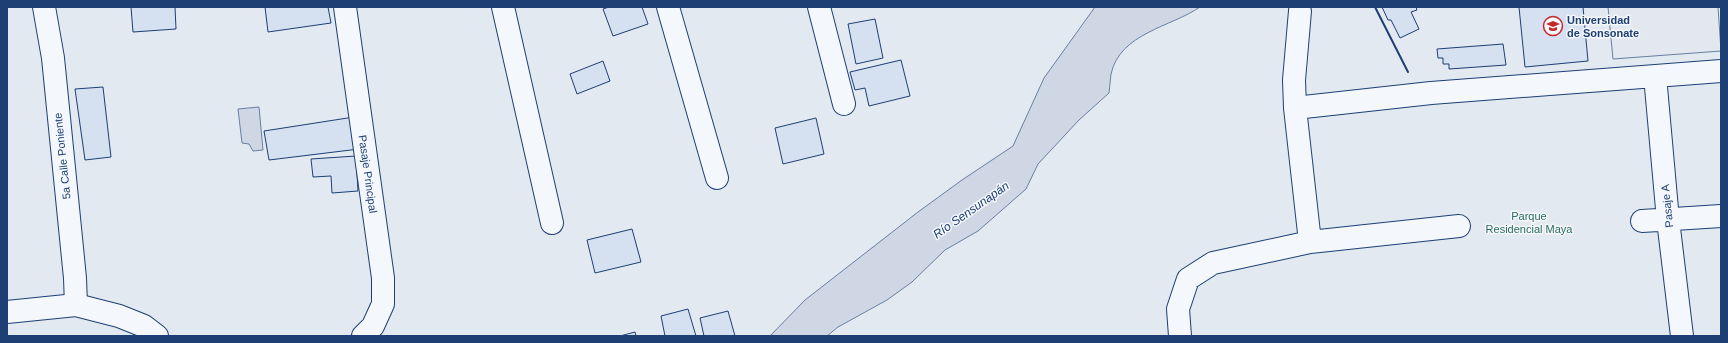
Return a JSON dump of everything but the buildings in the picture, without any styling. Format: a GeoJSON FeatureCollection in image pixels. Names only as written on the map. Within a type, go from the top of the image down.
{"type":"FeatureCollection","features":[{"type":"Feature","properties":{"kind":"street","name":"5a Calle Poniente"},"geometry":{"type":"LineString","coordinates":[[44,7],[52,58],[75,278],[76,306]]}},
{"type":"Feature","properties":{"kind":"street","name":"Pasaje Principal"},"geometry":{"type":"LineString","coordinates":[[345,7],[383,278],[383,304],[373,326],[363,336]]}},
{"type":"Feature","properties":{"kind":"street"},"geometry":{"type":"LineString","coordinates":[[503,7],[552,223]]}},
{"type":"Feature","properties":{"kind":"street"},"geometry":{"type":"LineString","coordinates":[[668,7],[717,178]]}},
{"type":"Feature","properties":{"kind":"street"},"geometry":{"type":"LineString","coordinates":[[819,7],[844,104]]}},
{"type":"Feature","properties":{"kind":"street"},"geometry":{"type":"LineString","coordinates":[[1300,11],[1294,80],[1295,108],[1310,242]]}},
{"type":"Feature","properties":{"kind":"street"},"geometry":{"type":"LineString","coordinates":[[1295,108],[1431,92],[1721,71]]}},
{"type":"Feature","properties":{"kind":"street","name":"Pasaje A"},"geometry":{"type":"LineString","coordinates":[[1655,76],[1668,220],[1682,336]]}},
{"type":"Feature","properties":{"kind":"street"},"geometry":{"type":"LineString","coordinates":[[1642,221],[1721,216]]}},
{"type":"Feature","properties":{"kind":"street"},"geometry":{"type":"LineString","coordinates":[[1180,336],[1178,309],[1188,279],[1213,263],[1310,242],[1460,226]]}},
{"type":"Feature","properties":{"kind":"street"},"geometry":{"type":"LineString","coordinates":[[7,312],[76,306],[119,316],[144,326],[157,336]]}},
{"type":"Feature","properties":{"kind":"green space","name":"Parque Residencial Maya"},"geometry":{"type":"Polygon","coordinates":[[[7,7],[1721,7],[1721,336],[7,336],[7,7]]]}},
{"type":"Feature","properties":{"kind":"shaded area"},"geometry":{"type":"Polygon","coordinates":[[[1608,7],[1718,7],[1721,51],[1613,59],[1608,7]]]}},
{"type":"Feature","properties":{"kind":"water","name":"Río Sensunapán"},"geometry":{"type":"Polygon","coordinates":[[[1095,7],[1200,7],[1135,40],[1125,49],[1116,60],[1111,74],[1109,93],[1079,120],[1038,164],[1026,189],[978,231],[945,250],[912,282],[887,300],[838,327],[827,336],[770,336],[805,300],[918,212],[1013,146],[1044,78],[1095,7]]]}},
{"type":"Feature","properties":{"kind":"water"},"geometry":{"type":"Polygon","coordinates":[[[259,107],[263,150],[253,151],[249,144],[242,143],[238,109],[259,107]]]}},
{"type":"Feature","properties":{"kind":"wall"},"geometry":{"type":"LineString","coordinates":[[1375,7],[1408,72]]}},
{"type":"Feature","properties":{"kind":"place","name":"Universidad de Sonsonate"},"geometry":{"type":"Point","coordinates":[1553,26]}}]}
